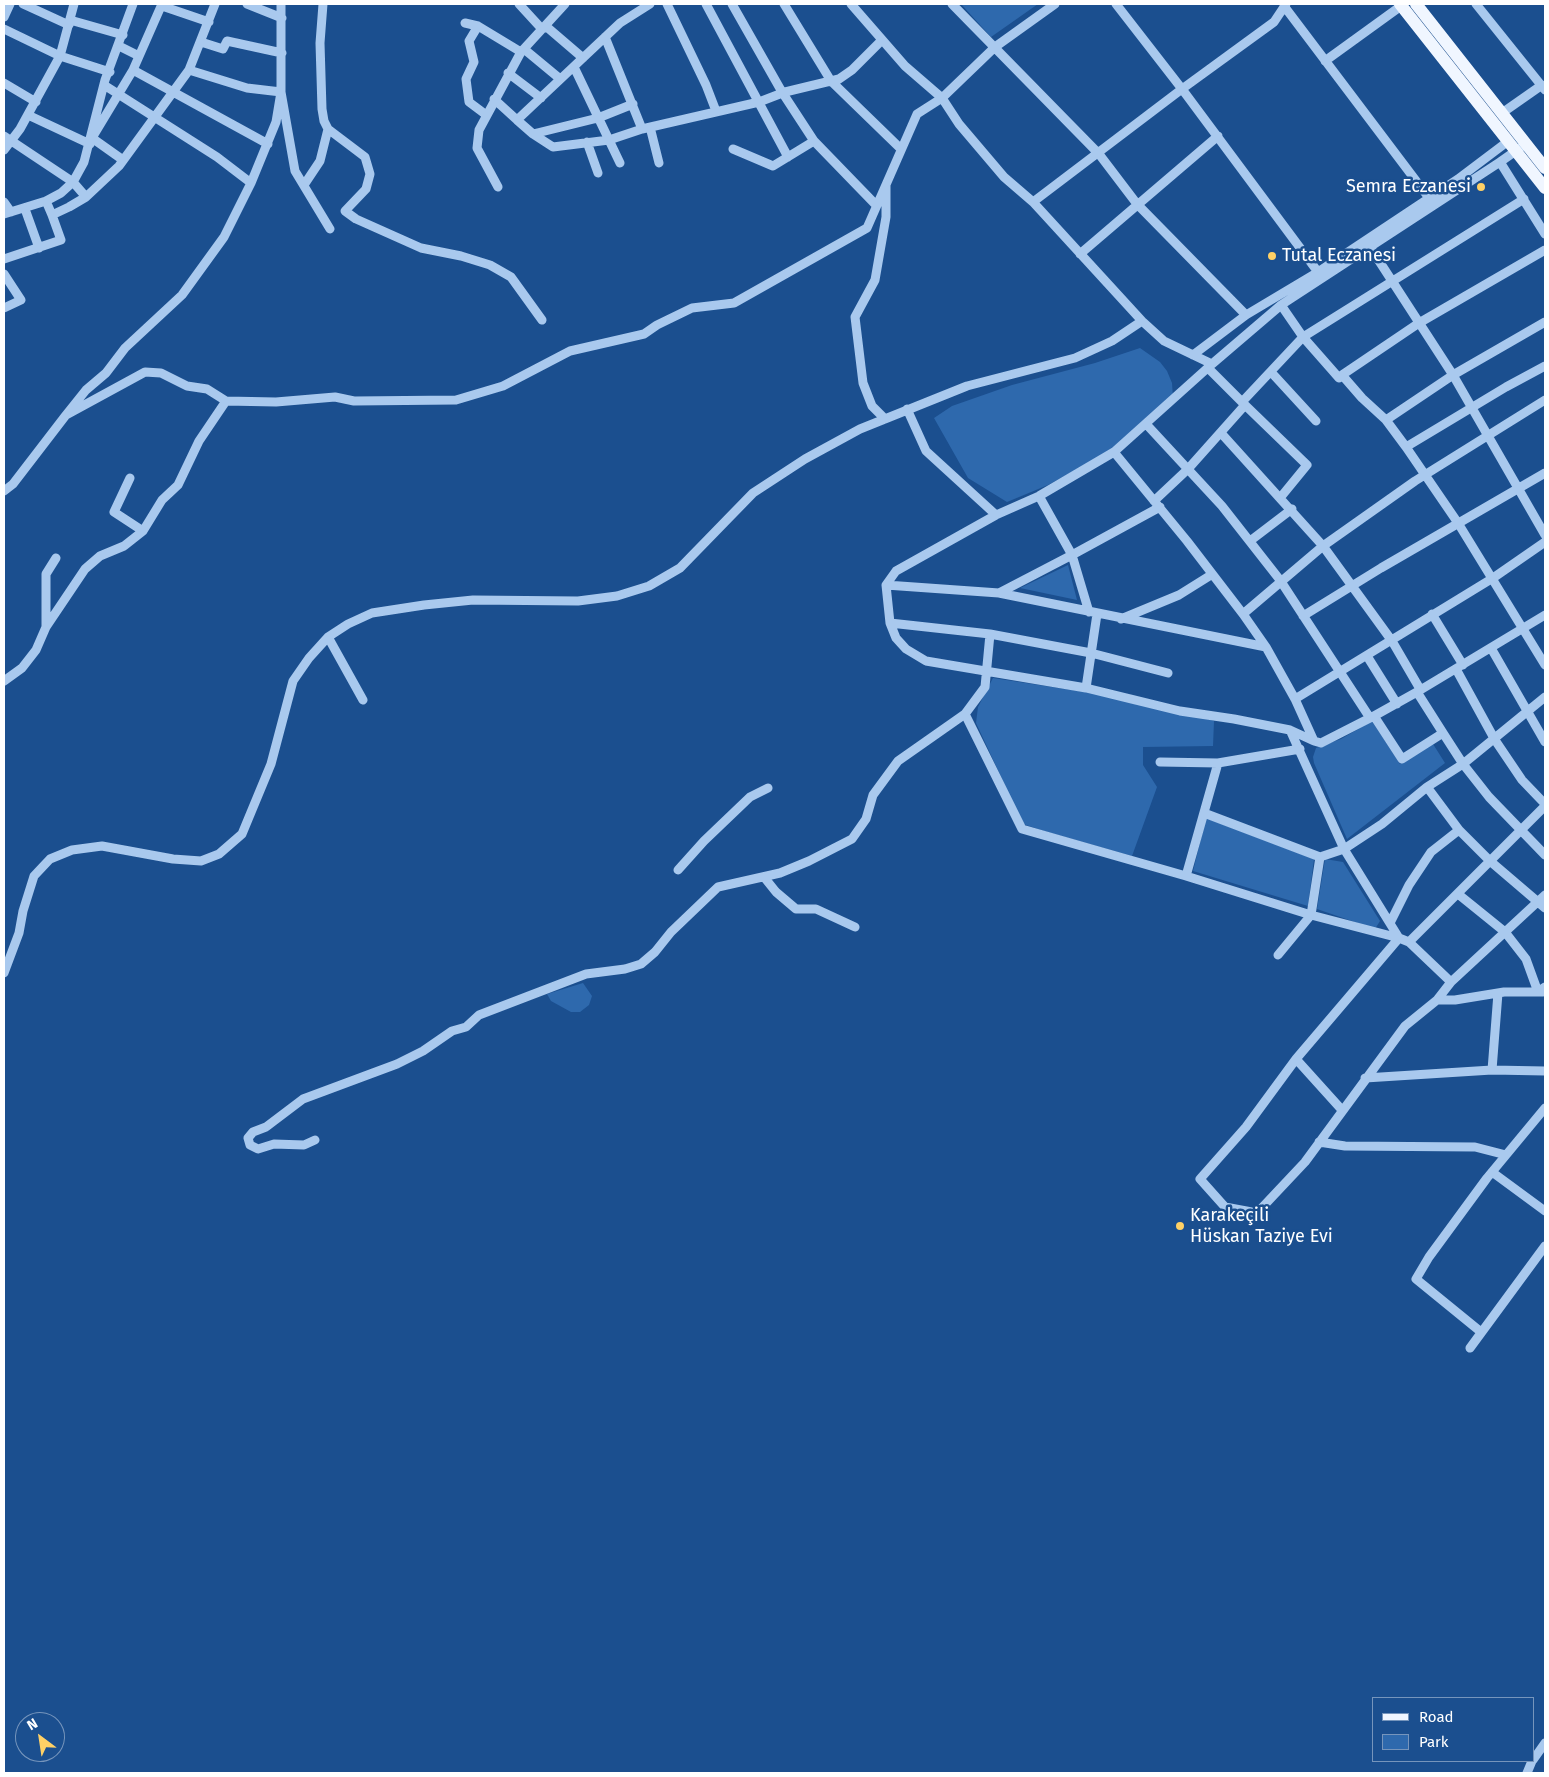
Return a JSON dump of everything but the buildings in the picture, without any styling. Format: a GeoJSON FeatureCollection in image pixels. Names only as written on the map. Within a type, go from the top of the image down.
{"type":"FeatureCollection","features":[{"type":"Feature","properties":{"kind":"main road"},"geometry":{"type":"LineString","coordinates":[[1416,4],[1502,113],[1516,146],[1545,168]]}},
{"type":"Feature","properties":{"kind":"main road"},"geometry":{"type":"LineString","coordinates":[[1401,5],[1516,146],[1545,188]]}},
{"type":"Feature","properties":{"kind":"street"},"geometry":{"type":"LineString","coordinates":[[4,17],[10,4]]}},
{"type":"Feature","properties":{"kind":"street"},"geometry":{"type":"LineString","coordinates":[[23,4],[69,22],[123,35]]}},
{"type":"Feature","properties":{"kind":"street"},"geometry":{"type":"LineString","coordinates":[[4,150],[8,139],[36,102],[60,56],[74,4]]}},
{"type":"Feature","properties":{"kind":"street"},"geometry":{"type":"LineString","coordinates":[[4,202],[8,213],[25,209],[61,193],[72,182],[84,162],[104,85],[133,4]]}},
{"type":"Feature","properties":{"kind":"street"},"geometry":{"type":"LineString","coordinates":[[52,215],[86,197],[123,160],[156,118],[172,92],[190,70],[215,4]]}},
{"type":"Feature","properties":{"kind":"street"},"geometry":{"type":"LineString","coordinates":[[247,4],[282,18]]}},
{"type":"Feature","properties":{"kind":"street"},"geometry":{"type":"LineString","coordinates":[[4,491],[13,484],[86,390],[106,373],[125,348],[182,295],[224,237],[251,183],[276,122],[281,92],[281,4]]}},
{"type":"Feature","properties":{"kind":"street"},"geometry":{"type":"LineString","coordinates":[[323,4],[320,43],[324,121],[328,129],[365,157],[370,174],[366,189],[345,211],[356,219],[421,248],[461,256],[490,265],[511,277],[542,320]]}},
{"type":"Feature","properties":{"kind":"street"},"geometry":{"type":"LineString","coordinates":[[519,4],[540,28],[548,28],[582,58]]}},
{"type":"Feature","properties":{"kind":"street"},"geometry":{"type":"LineString","coordinates":[[517,120],[559,78],[574,67],[620,23],[647,4]]}},
{"type":"Feature","properties":{"kind":"street"},"geometry":{"type":"LineString","coordinates":[[667,4],[706,85],[716,111]]}},
{"type":"Feature","properties":{"kind":"street"},"geometry":{"type":"LineString","coordinates":[[706,4],[788,157]]}},
{"type":"Feature","properties":{"kind":"street"},"geometry":{"type":"LineString","coordinates":[[732,4],[782,92],[814,141],[876,205]]}},
{"type":"Feature","properties":{"kind":"street"},"geometry":{"type":"LineString","coordinates":[[784,4],[831,81],[901,149]]}},
{"type":"Feature","properties":{"kind":"street"},"geometry":{"type":"LineString","coordinates":[[851,4],[904,66],[942,98],[959,124],[1004,177],[1033,202],[1142,321],[1164,341],[1193,355],[1210,366],[1244,404],[1307,465],[1280,498]]}},
{"type":"Feature","properties":{"kind":"street"},"geometry":{"type":"LineString","coordinates":[[952,4],[996,47],[1063,120],[1098,154],[1137,204],[1246,315]]}},
{"type":"Feature","properties":{"kind":"street"},"geometry":{"type":"LineString","coordinates":[[66,416],[145,372],[161,373],[187,386],[207,389],[226,401],[276,402],[335,397],[354,401],[456,400],[503,386],[570,351],[644,334],[657,324],[692,308],[734,303],[866,228],[917,114],[942,98],[996,47],[1055,4]]}},
{"type":"Feature","properties":{"kind":"street"},"geometry":{"type":"LineString","coordinates":[[1116,4],[1182,88],[1318,272]]}},
{"type":"Feature","properties":{"kind":"street"},"geometry":{"type":"LineString","coordinates":[[1476,4],[1544,88],[1502,113]]}},
{"type":"Feature","properties":{"kind":"street"},"geometry":{"type":"LineString","coordinates":[[91,141],[117,93],[133,70],[162,5],[209,22]]}},
{"type":"Feature","properties":{"kind":"street"},"geometry":{"type":"LineString","coordinates":[[498,187],[477,148],[478,130],[485,114],[522,50],[561,5]]}},
{"type":"Feature","properties":{"kind":"street"},"geometry":{"type":"LineString","coordinates":[[1033,202],[1182,88],[1274,22],[1285,5],[1429,198]]}},
{"type":"Feature","properties":{"kind":"street"},"geometry":{"type":"LineString","coordinates":[[1326,62],[1401,5]]}},
{"type":"Feature","properties":{"kind":"street"},"geometry":{"type":"LineString","coordinates":[[465,23],[478,26],[522,50],[559,78]]}},
{"type":"Feature","properties":{"kind":"street"},"geometry":{"type":"LineString","coordinates":[[478,26],[469,41],[474,62],[466,78],[469,102],[485,114]]}},
{"type":"Feature","properties":{"kind":"street"},"geometry":{"type":"LineString","coordinates":[[4,29],[60,56],[110,72]]}},
{"type":"Feature","properties":{"kind":"street"},"geometry":{"type":"LineString","coordinates":[[605,37],[633,104],[646,128],[659,163]]}},
{"type":"Feature","properties":{"kind":"street"},"geometry":{"type":"LineString","coordinates":[[494,100],[533,134],[553,147],[609,140],[646,128],[759,102],[782,92],[839,80],[852,70],[882,40]]}},
{"type":"Feature","properties":{"kind":"street"},"geometry":{"type":"LineString","coordinates":[[201,42],[223,49],[227,41],[282,53]]}},
{"type":"Feature","properties":{"kind":"street"},"geometry":{"type":"LineString","coordinates":[[119,46],[139,56]]}},
{"type":"Feature","properties":{"kind":"street"},"geometry":{"type":"LineString","coordinates":[[574,67],[620,163]]}},
{"type":"Feature","properties":{"kind":"street"},"geometry":{"type":"LineString","coordinates":[[133,70],[268,144]]}},
{"type":"Feature","properties":{"kind":"street"},"geometry":{"type":"LineString","coordinates":[[190,70],[247,88],[281,92]]}},
{"type":"Feature","properties":{"kind":"street"},"geometry":{"type":"LineString","coordinates":[[508,73],[541,98]]}},
{"type":"Feature","properties":{"kind":"street"},"geometry":{"type":"LineString","coordinates":[[4,83],[36,102]]}},
{"type":"Feature","properties":{"kind":"street"},"geometry":{"type":"LineString","coordinates":[[104,85],[217,157],[251,183]]}},
{"type":"Feature","properties":{"kind":"street"},"geometry":{"type":"LineString","coordinates":[[281,92],[294,171],[330,229]]}},
{"type":"Feature","properties":{"kind":"street"},"geometry":{"type":"LineString","coordinates":[[533,134],[598,118],[633,104]]}},
{"type":"Feature","properties":{"kind":"street"},"geometry":{"type":"LineString","coordinates":[[28,115],[91,141],[123,160]]}},
{"type":"Feature","properties":{"kind":"street"},"geometry":{"type":"LineString","coordinates":[[304,185],[320,161],[328,129]]}},
{"type":"Feature","properties":{"kind":"street"},"geometry":{"type":"LineString","coordinates":[[1080,254],[1218,136]]}},
{"type":"Feature","properties":{"kind":"street"},"geometry":{"type":"LineString","coordinates":[[8,139],[72,182],[86,197]]}},
{"type":"Feature","properties":{"kind":"street"},"geometry":{"type":"LineString","coordinates":[[733,148],[773,166],[814,141]]}},
{"type":"Feature","properties":{"kind":"street"},"geometry":{"type":"LineString","coordinates":[[587,142],[598,173]]}},
{"type":"Feature","properties":{"kind":"street"},"geometry":{"type":"LineString","coordinates":[[1516,146],[1500,162],[1281,305],[1210,366],[1147,425],[1114,452],[1039,496],[996,515],[896,571],[886,585],[890,623],[896,638],[906,650],[926,661],[1086,688],[1180,711],[1290,730],[1321,743],[1397,704],[1545,615]]}},
{"type":"Feature","properties":{"kind":"street"},"geometry":{"type":"LineString","coordinates":[[1193,355],[1246,315],[1318,272],[1429,198],[1516,146]]}},
{"type":"Feature","properties":{"kind":"street"},"geometry":{"type":"LineString","coordinates":[[1500,162],[1545,234]]}},
{"type":"Feature","properties":{"kind":"street"},"geometry":{"type":"LineString","coordinates":[[885,419],[872,406],[863,383],[855,317],[875,280],[886,217],[886,182]]}},
{"type":"Feature","properties":{"kind":"street"},"geometry":{"type":"LineString","coordinates":[[999,593],[1072,555],[1157,504],[1271,372],[1304,337],[1391,280],[1453,245],[1524,200]]}},
{"type":"Feature","properties":{"kind":"street"},"geometry":{"type":"LineString","coordinates":[[4,259],[61,240],[46,201]]}},
{"type":"Feature","properties":{"kind":"street"},"geometry":{"type":"LineString","coordinates":[[25,209],[39,248]]}},
{"type":"Feature","properties":{"kind":"street"},"geometry":{"type":"LineString","coordinates":[[1370,247],[1490,435],[1545,535]]}},
{"type":"Feature","properties":{"kind":"street"},"geometry":{"type":"LineString","coordinates":[[1281,305],[1304,337],[1339,378],[1419,323],[1545,250]]}},
{"type":"Feature","properties":{"kind":"street"},"geometry":{"type":"LineString","coordinates":[[4,274],[21,300],[4,308]]}},
{"type":"Feature","properties":{"kind":"street"},"geometry":{"type":"LineString","coordinates":[[4,973],[19,934],[23,911],[34,876],[50,859],[72,850],[102,846],[173,859],[201,861],[219,854],[242,834],[270,764],[293,681],[309,658],[328,638],[348,624],[372,613],[473,600],[578,601],[616,596],[649,586],[680,568],[753,493],[805,459],[885,419],[967,386],[1075,358],[1112,341],[1142,321]]}},
{"type":"Feature","properties":{"kind":"street"},"geometry":{"type":"LineString","coordinates":[[1386,420],[1453,375],[1545,322]]}},
{"type":"Feature","properties":{"kind":"street"},"geometry":{"type":"LineString","coordinates":[[1406,447],[1545,366]]}},
{"type":"Feature","properties":{"kind":"street"},"geometry":{"type":"LineString","coordinates":[[1271,372],[1316,421]]}},
{"type":"Feature","properties":{"kind":"street"},"geometry":{"type":"LineString","coordinates":[[1342,375],[1362,398],[1386,420],[1406,447],[1458,523],[1545,665]]}},
{"type":"Feature","properties":{"kind":"street"},"geometry":{"type":"LineString","coordinates":[[1243,614],[1280,580],[1323,546],[1425,475],[1545,400]]}},
{"type":"Feature","properties":{"kind":"street"},"geometry":{"type":"LineString","coordinates":[[4,682],[22,668],[36,650],[46,627],[85,569],[100,556],[124,546],[143,531],[162,500],[178,485],[199,441],[226,401]]}},
{"type":"Feature","properties":{"kind":"street"},"geometry":{"type":"LineString","coordinates":[[907,410],[926,451],[996,515]]}},
{"type":"Feature","properties":{"kind":"street"},"geometry":{"type":"LineString","coordinates":[[1147,425],[1250,541],[1280,580],[1402,759],[1443,733]]}},
{"type":"Feature","properties":{"kind":"street"},"geometry":{"type":"LineString","coordinates":[[1220,433],[1292,509],[1323,546],[1351,588],[1392,641],[1443,733],[1463,764],[1489,797],[1545,855]]}},
{"type":"Feature","properties":{"kind":"street"},"geometry":{"type":"LineString","coordinates":[[1114,452],[1243,614],[1266,648],[1296,699],[1314,740]]}},
{"type":"Feature","properties":{"kind":"street"},"geometry":{"type":"LineString","coordinates":[[1303,616],[1545,473]]}},
{"type":"Feature","properties":{"kind":"street"},"geometry":{"type":"LineString","coordinates":[[130,478],[114,512],[143,531]]}},
{"type":"Feature","properties":{"kind":"street"},"geometry":{"type":"LineString","coordinates":[[1039,496],[1072,555],[1093,614],[1091,654],[1086,688]]}},
{"type":"Feature","properties":{"kind":"street"},"geometry":{"type":"LineString","coordinates":[[1250,541],[1292,509]]}},
{"type":"Feature","properties":{"kind":"street"},"geometry":{"type":"LineString","coordinates":[[1296,699],[1493,578],[1545,542]]}},
{"type":"Feature","properties":{"kind":"street"},"geometry":{"type":"LineString","coordinates":[[46,627],[46,574],[56,558]]}},
{"type":"Feature","properties":{"kind":"street"},"geometry":{"type":"LineString","coordinates":[[1120,619],[1179,595],[1212,575]]}},
{"type":"Feature","properties":{"kind":"street"},"geometry":{"type":"LineString","coordinates":[[886,585],[999,593],[1093,614],[1266,648]]}},
{"type":"Feature","properties":{"kind":"street"},"geometry":{"type":"LineString","coordinates":[[1409,942],[1545,805],[1522,780],[1495,740],[1432,614]]}},
{"type":"Feature","properties":{"kind":"street"},"geometry":{"type":"LineString","coordinates":[[890,623],[990,634],[1091,654],[1168,673]]}},
{"type":"Feature","properties":{"kind":"street"},"geometry":{"type":"LineString","coordinates":[[315,1140],[304,1145],[274,1144],[258,1148],[250,1145],[248,1138],[303,1099],[397,1064],[424,1051],[452,1031],[466,1027],[479,1015],[586,974],[624,969],[641,964],[718,887],[780,873],[809,862],[852,839],[866,819],[873,795],[898,761],[965,714],[985,687],[985,671],[990,634]]}},
{"type":"Feature","properties":{"kind":"street"},"geometry":{"type":"LineString","coordinates":[[328,638],[363,700]]}},
{"type":"Feature","properties":{"kind":"street"},"geometry":{"type":"LineString","coordinates":[[1491,648],[1545,742]]}},
{"type":"Feature","properties":{"kind":"street"},"geometry":{"type":"LineString","coordinates":[[1367,656],[1397,704]]}},
{"type":"Feature","properties":{"kind":"street"},"geometry":{"type":"LineString","coordinates":[[1204,813],[1320,857],[1344,849],[1382,824],[1427,787],[1463,764],[1495,740],[1526,711],[1545,697]]}},
{"type":"Feature","properties":{"kind":"street"},"geometry":{"type":"LineString","coordinates":[[965,714],[1022,829],[1186,876],[1311,915],[1399,938],[1409,942],[1451,982]]}},
{"type":"Feature","properties":{"kind":"street"},"geometry":{"type":"LineString","coordinates":[[1290,730],[1344,849],[1399,938]]}},
{"type":"Feature","properties":{"kind":"street"},"geometry":{"type":"LineString","coordinates":[[1160,762],[1218,763],[1300,749]]}},
{"type":"Feature","properties":{"kind":"street"},"geometry":{"type":"LineString","coordinates":[[1186,876],[1218,763]]}},
{"type":"Feature","properties":{"kind":"street"},"geometry":{"type":"LineString","coordinates":[[1399,938],[1296,1059],[1246,1127],[1200,1179],[1225,1207],[1257,1213],[1305,1162],[1405,1026],[1438,1000],[1451,982],[1505,932],[1543,901],[1490,861],[1459,830],[1427,787]]}},
{"type":"Feature","properties":{"kind":"street"},"geometry":{"type":"LineString","coordinates":[[678,870],[704,841],[750,797],[768,788]]}},
{"type":"Feature","properties":{"kind":"street"},"geometry":{"type":"LineString","coordinates":[[1390,923],[1409,885],[1431,852],[1459,830]]}},
{"type":"Feature","properties":{"kind":"street"},"geometry":{"type":"LineString","coordinates":[[1278,955],[1311,915],[1320,857]]}},
{"type":"Feature","properties":{"kind":"street"},"geometry":{"type":"LineString","coordinates":[[764,877],[776,892],[796,909],[816,909],[855,927]]}},
{"type":"Feature","properties":{"kind":"street"},"geometry":{"type":"LineString","coordinates":[[1438,1000],[1455,1000],[1498,993],[1543,990],[1526,959],[1505,932],[1458,894]]}},
{"type":"Feature","properties":{"kind":"street"},"geometry":{"type":"LineString","coordinates":[[1492,1070],[1498,993]]}},
{"type":"Feature","properties":{"kind":"street"},"geometry":{"type":"LineString","coordinates":[[1296,1059],[1342,1110]]}},
{"type":"Feature","properties":{"kind":"street"},"geometry":{"type":"LineString","coordinates":[[1365,1078],[1492,1070],[1545,1071]]}},
{"type":"Feature","properties":{"kind":"street"},"geometry":{"type":"LineString","coordinates":[[1481,1332],[1416,1279],[1429,1257],[1492,1172],[1545,1108]]}},
{"type":"Feature","properties":{"kind":"street"},"geometry":{"type":"LineString","coordinates":[[1319,1142],[1345,1146],[1475,1147],[1506,1155]]}},
{"type":"Feature","properties":{"kind":"street"},"geometry":{"type":"LineString","coordinates":[[1492,1172],[1545,1211]]}},
{"type":"Feature","properties":{"kind":"street"},"geometry":{"type":"LineString","coordinates":[[1470,1348],[1545,1246]]}},
{"type":"Feature","properties":{"kind":"street"},"geometry":{"type":"LineString","coordinates":[[1534,1759],[1545,1743]]}},
{"type":"Feature","properties":{"kind":"green space"},"geometry":{"type":"Polygon","coordinates":[[[961,4],[1038,4],[991,37],[961,4]]]}},
{"type":"Feature","properties":{"kind":"green space"},"geometry":{"type":"Polygon","coordinates":[[[1140,348],[1160,362],[1167,371],[1172,383],[1173,398],[1115,448],[1048,485],[1007,502],[968,478],[934,418],[952,406],[1012,385],[1095,363],[1140,348]]]}},
{"type":"Feature","properties":{"kind":"green space"},"geometry":{"type":"Polygon","coordinates":[[[1068,565],[1077,600],[1020,588],[1068,565]]]}},
{"type":"Feature","properties":{"kind":"green space"},"geometry":{"type":"Polygon","coordinates":[[[993,678],[1098,694],[1180,711],[1214,721],[1213,746],[1143,747],[1143,765],[1157,787],[1132,856],[1044,831],[1023,824],[976,723],[978,707],[993,678]]]}},
{"type":"Feature","properties":{"kind":"green space"},"geometry":{"type":"Polygon","coordinates":[[[1372,721],[1400,764],[1433,744],[1445,763],[1347,839],[1313,757],[1316,748],[1341,739],[1372,721]]]}},
{"type":"Feature","properties":{"kind":"green space"},"geometry":{"type":"Polygon","coordinates":[[[1206,818],[1314,859],[1308,906],[1193,871],[1206,818]]]}},
{"type":"Feature","properties":{"kind":"green space"},"geometry":{"type":"Polygon","coordinates":[[[1325,859],[1343,862],[1380,921],[1375,929],[1317,909],[1325,859]]]}},
{"type":"Feature","properties":{"kind":"green space"},"geometry":{"type":"Polygon","coordinates":[[[583,983],[592,996],[589,1005],[580,1012],[571,1012],[551,1001],[547,994],[583,983]]]}},
{"type":"Feature","properties":{"kind":"place","name":"Semra Eczanesi"},"geometry":{"type":"Point","coordinates":[1481,187]}},
{"type":"Feature","properties":{"kind":"place","name":"Tutal Eczanesi"},"geometry":{"type":"Point","coordinates":[1272,256]}},
{"type":"Feature","properties":{"kind":"place","name":"Karakeçili Hüskan Taziye Evi"},"geometry":{"type":"Point","coordinates":[1180,1226]}}]}
